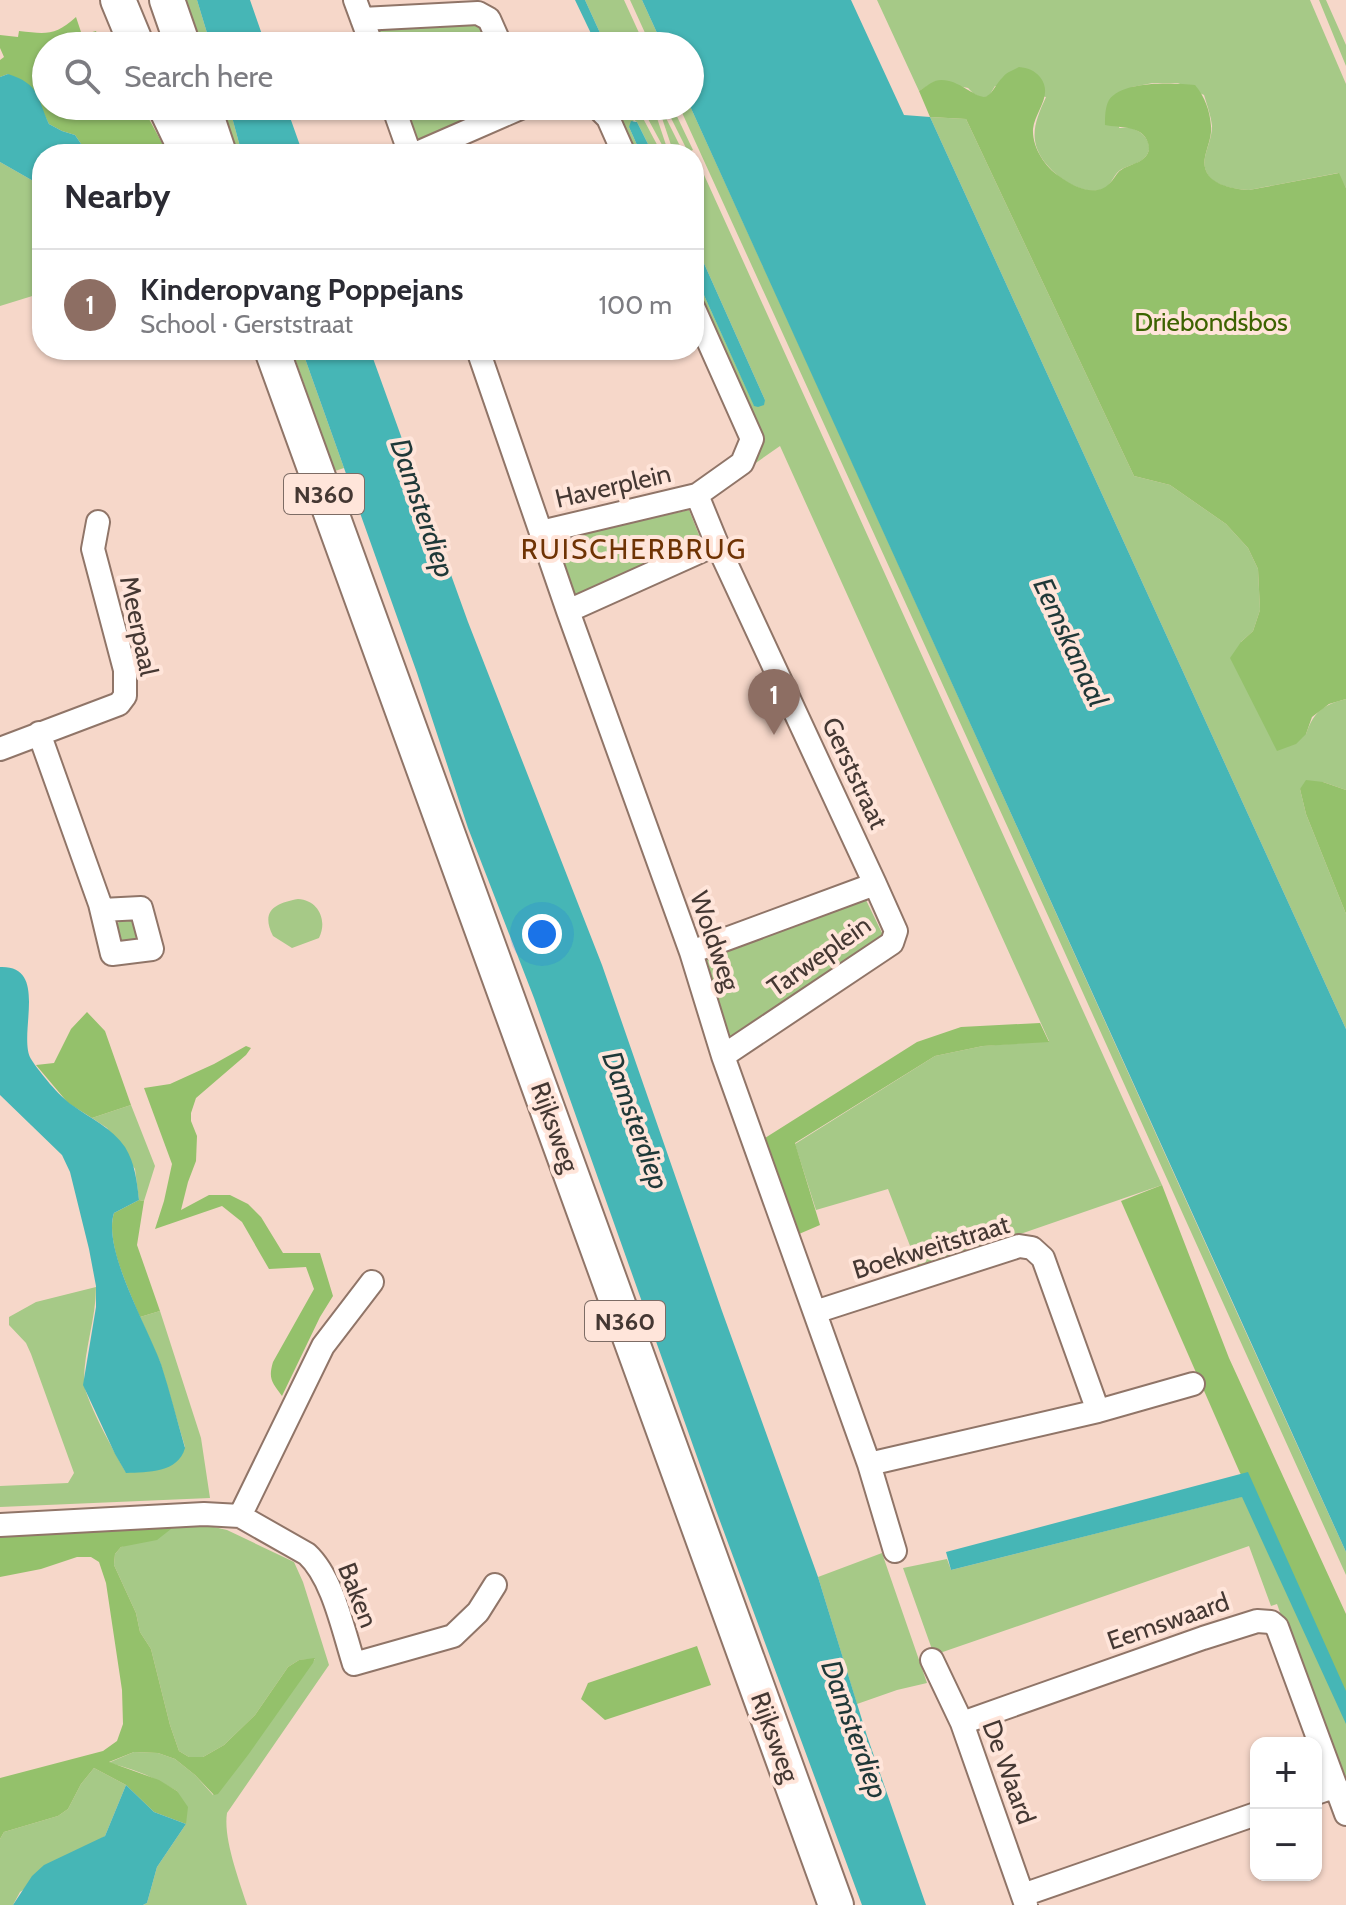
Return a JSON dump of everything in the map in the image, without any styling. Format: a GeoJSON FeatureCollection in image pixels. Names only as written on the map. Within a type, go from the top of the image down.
{"type":"FeatureCollection","features":[{"type":"Feature","properties":{"kind":"main road"},"geometry":{"type":"LineString","coordinates":[[118,0],[131,32]]}},
{"type":"Feature","properties":{"kind":"main road"},"geometry":{"type":"LineString","coordinates":[[167,0],[178,32]]}},
{"type":"Feature","properties":{"kind":"main road"},"geometry":{"type":"LineString","coordinates":[[172,120],[183,144]]}},
{"type":"Feature","properties":{"kind":"main road"},"geometry":{"type":"LineString","coordinates":[[208,120],[216,144]]}},
{"type":"Feature","properties":{"kind":"main road","name":"Rijksweg"},"geometry":{"type":"LineString","coordinates":[[276,360],[836,1905]]}},
{"type":"Feature","properties":{"kind":"street"},"geometry":{"type":"LineString","coordinates":[[367,32],[359,10],[478,13],[489,19],[495,32]]}},
{"type":"Feature","properties":{"kind":"street"},"geometry":{"type":"LineString","coordinates":[[399,120],[408,144]]}},
{"type":"Feature","properties":{"kind":"street"},"geometry":{"type":"LineString","coordinates":[[436,144],[492,120]]}},
{"type":"Feature","properties":{"kind":"street"},"geometry":{"type":"LineString","coordinates":[[609,120],[620,144]]}},
{"type":"Feature","properties":{"kind":"street"},"geometry":{"type":"LineString","coordinates":[[697,495],[742,463],[752,439],[704,331]]}},
{"type":"Feature","properties":{"kind":"street","name":"Woldweg"},"geometry":{"type":"LineString","coordinates":[[481,360],[691,952],[723,1056],[869,1464],[895,1551]]}},
{"type":"Feature","properties":{"kind":"street","name":"Haverplein"},"geometry":{"type":"LineString","coordinates":[[541,532],[697,495]]}},
{"type":"Feature","properties":{"kind":"street","name":"Gerststraat"},"geometry":{"type":"LineString","coordinates":[[697,495],[875,884]]}},
{"type":"Feature","properties":{"kind":"street","name":"Meerpaal"},"geometry":{"type":"LineString","coordinates":[[0,749],[119,704],[125,696],[125,670],[93,549],[98,522]]}},
{"type":"Feature","properties":{"kind":"street"},"geometry":{"type":"LineString","coordinates":[[568,611],[717,544]]}},
{"type":"Feature","properties":{"kind":"street"},"geometry":{"type":"LineString","coordinates":[[39,733],[102,910]]}},
{"type":"Feature","properties":{"kind":"street","name":"Tarweplein"},"geometry":{"type":"LineString","coordinates":[[691,952],[875,884],[896,931],[892,943],[723,1056]]}},
{"type":"Feature","properties":{"kind":"street","name":"Boekweitstraat"},"geometry":{"type":"LineString","coordinates":[[815,1312],[1019,1246],[1032,1248],[1043,1258],[1098,1411]]}},
{"type":"Feature","properties":{"kind":"street"},"geometry":{"type":"LineString","coordinates":[[240,1516],[323,1346],[372,1282]]}},
{"type":"Feature","properties":{"kind":"street"},"geometry":{"type":"LineString","coordinates":[[869,1464],[1098,1411],[1193,1384]]}},
{"type":"Feature","properties":{"kind":"street","name":"Baken"},"geometry":{"type":"LineString","coordinates":[[0,1525],[204,1514],[240,1516],[307,1554],[316,1563],[327,1582],[354,1664],[453,1636],[478,1612],[495,1585]]}},
{"type":"Feature","properties":{"kind":"street","name":"Eemswaard"},"geometry":{"type":"LineString","coordinates":[[962,1723],[1203,1638],[1264,1620],[1277,1627],[1326,1789],[1346,1814]]}},
{"type":"Feature","properties":{"kind":"street","name":"De Waard"},"geometry":{"type":"LineString","coordinates":[[932,1660],[962,1723],[1024,1900]]}},
{"type":"Feature","properties":{"kind":"street"},"geometry":{"type":"LineString","coordinates":[[1024,1900],[1250,1816]]}},
{"type":"Feature","properties":{"kind":"green space"},"geometry":{"type":"Polygon","coordinates":[[[182,0],[197,0],[207,32],[193,32],[182,0]]]}},
{"type":"Feature","properties":{"kind":"green space"},"geometry":{"type":"Polygon","coordinates":[[[585,0],[624,0],[639,32],[600,32],[585,0]]]}},
{"type":"Feature","properties":{"kind":"green space"},"geometry":{"type":"Polygon","coordinates":[[[630,0],[642,0],[657,32],[645,32],[630,0]]]}},
{"type":"Feature","properties":{"kind":"green space"},"geometry":{"type":"Polygon","coordinates":[[[877,0],[1310,0],[1346,84],[1346,188],[1338,173],[1249,190],[1218,183],[1207,173],[1205,166],[1212,126],[1204,95],[1178,83],[1153,83],[1132,87],[1119,128],[1131,128],[1145,137],[1149,146],[1146,156],[1119,171],[1103,189],[1080,188],[1053,171],[1037,149],[1036,124],[1046,97],[995,86],[989,96],[982,98],[968,88],[936,81],[919,91],[877,0]]]}},
{"type":"Feature","properties":{"kind":"green space"},"geometry":{"type":"Polygon","coordinates":[[[1319,0],[1326,0],[1346,45],[1346,66],[1319,0]]]}},
{"type":"Feature","properties":{"kind":"green space"},"geometry":{"type":"Polygon","coordinates":[[[76,17],[81,32],[50,32],[62,28],[76,17]]]}},
{"type":"Feature","properties":{"kind":"green space"},"geometry":{"type":"Polygon","coordinates":[[[474,19],[484,32],[377,32],[384,24],[474,19]]]}},
{"type":"Feature","properties":{"kind":"green space"},"geometry":{"type":"Polygon","coordinates":[[[19,31],[32,33],[32,101],[8,74],[0,77],[0,60],[4,57],[0,35],[18,37],[19,31]]]}},
{"type":"Feature","properties":{"kind":"green space","name":"Driebondsbos"},"geometry":{"type":"Polygon","coordinates":[[[1019,67],[1033,71],[1044,84],[1044,97],[1033,129],[1037,149],[1054,172],[1077,187],[1090,190],[1103,188],[1119,171],[1147,155],[1149,145],[1141,133],[1130,128],[1105,125],[1106,109],[1109,100],[1125,89],[1162,84],[1195,85],[1202,94],[1211,126],[1205,166],[1207,173],[1218,183],[1249,190],[1339,173],[1346,188],[1346,699],[1329,704],[1312,717],[1306,734],[1296,744],[1277,751],[1230,658],[1253,631],[1260,610],[1258,569],[1248,548],[1226,524],[1170,485],[1134,476],[966,119],[930,117],[919,91],[935,81],[943,80],[983,97],[1005,75],[1019,67]]]}},
{"type":"Feature","properties":{"kind":"green space"},"geometry":{"type":"Polygon","coordinates":[[[930,117],[966,119],[1134,476],[1170,485],[1226,524],[1248,548],[1258,569],[1260,610],[1253,631],[1241,642],[1306,734],[1320,710],[1346,699],[1346,790],[1323,782],[1300,789],[1306,814],[1346,914],[1346,1029],[930,117]]]}},
{"type":"Feature","properties":{"kind":"green space"},"geometry":{"type":"Polygon","coordinates":[[[47,120],[150,120],[163,144],[81,144],[75,135],[49,124],[47,120]]]}},
{"type":"Feature","properties":{"kind":"green space"},"geometry":{"type":"Polygon","coordinates":[[[222,120],[233,120],[239,144],[230,144],[222,120]]]}},
{"type":"Feature","properties":{"kind":"green space"},"geometry":{"type":"Polygon","coordinates":[[[408,120],[475,120],[419,144],[417,144],[408,120]]]}},
{"type":"Feature","properties":{"kind":"green space"},"geometry":{"type":"Polygon","coordinates":[[[614,120],[634,120],[629,127],[637,144],[625,144],[614,120]]]}},
{"type":"Feature","properties":{"kind":"green space"},"geometry":{"type":"Polygon","coordinates":[[[634,120],[644,120],[657,144],[648,144],[634,120]]]}},
{"type":"Feature","properties":{"kind":"green space"},"geometry":{"type":"Polygon","coordinates":[[[649,120],[658,120],[666,144],[662,144],[649,120]]]}},
{"type":"Feature","properties":{"kind":"green space"},"geometry":{"type":"Polygon","coordinates":[[[663,120],[667,120],[679,144],[671,144],[663,120]]]}},
{"type":"Feature","properties":{"kind":"green space"},"geometry":{"type":"Polygon","coordinates":[[[672,120],[679,120],[690,144],[684,144],[672,120]]]}},
{"type":"Feature","properties":{"kind":"green space"},"geometry":{"type":"Polygon","coordinates":[[[685,120],[696,120],[1346,1552],[1346,1575],[704,161],[704,144],[696,144],[685,120]]]}},
{"type":"Feature","properties":{"kind":"green space"},"geometry":{"type":"Polygon","coordinates":[[[0,162],[32,180],[32,296],[0,306],[0,162]]]}},
{"type":"Feature","properties":{"kind":"green space"},"geometry":{"type":"Polygon","coordinates":[[[704,175],[1162,1185],[919,1269],[888,1189],[816,1210],[795,1144],[935,1056],[983,1046],[1049,1041],[780,446],[750,467],[758,439],[704,319],[704,295],[754,405],[765,400],[704,263],[704,175]]]}},
{"type":"Feature","properties":{"kind":"green space"},"geometry":{"type":"Polygon","coordinates":[[[296,360],[306,360],[344,468],[335,471],[296,360]]]}},
{"type":"Feature","properties":{"kind":"green space"},"geometry":{"type":"Polygon","coordinates":[[[689,510],[703,545],[576,600],[555,543],[573,536],[689,510]]]}},
{"type":"Feature","properties":{"kind":"green space"},"geometry":{"type":"Polygon","coordinates":[[[1306,780],[1346,790],[1346,914],[1306,814],[1300,789],[1306,780]]]}},
{"type":"Feature","properties":{"kind":"green space"},"geometry":{"type":"Polygon","coordinates":[[[865,898],[883,935],[731,1040],[702,959],[865,898]]]}},
{"type":"Feature","properties":{"kind":"green space"},"geometry":{"type":"Polygon","coordinates":[[[298,899],[316,907],[322,918],[322,931],[319,938],[292,948],[273,936],[268,920],[272,909],[298,899]]]}},
{"type":"Feature","properties":{"kind":"green space"},"geometry":{"type":"Polygon","coordinates":[[[127,919],[135,922],[139,937],[137,941],[121,944],[116,925],[127,919]]]}},
{"type":"Feature","properties":{"kind":"green space"},"geometry":{"type":"Polygon","coordinates":[[[87,1012],[105,1031],[131,1105],[92,1118],[68,1103],[36,1065],[54,1063],[71,1029],[87,1012]]]}},
{"type":"Feature","properties":{"kind":"green space"},"geometry":{"type":"Polygon","coordinates":[[[1040,1023],[1049,1042],[983,1046],[935,1056],[795,1143],[820,1225],[799,1234],[765,1138],[917,1042],[961,1027],[1040,1023]]]}},
{"type":"Feature","properties":{"kind":"green space"},"geometry":{"type":"Polygon","coordinates":[[[246,1046],[251,1048],[246,1055],[196,1098],[191,1121],[197,1136],[196,1161],[181,1210],[209,1195],[230,1195],[248,1204],[261,1217],[283,1253],[320,1253],[333,1296],[282,1396],[272,1380],[273,1362],[314,1289],[306,1267],[269,1269],[242,1222],[222,1206],[155,1229],[172,1164],[144,1088],[170,1084],[246,1046]]]}},
{"type":"Feature","properties":{"kind":"green space"},"geometry":{"type":"Polygon","coordinates":[[[131,1105],[155,1166],[144,1201],[139,1200],[135,1169],[107,1128],[92,1118],[131,1105]]]}},
{"type":"Feature","properties":{"kind":"green space"},"geometry":{"type":"Polygon","coordinates":[[[1162,1185],[1229,1358],[1346,1614],[1346,1695],[1247,1482],[1240,1473],[1121,1201],[1162,1185]]]}},
{"type":"Feature","properties":{"kind":"green space"},"geometry":{"type":"Polygon","coordinates":[[[139,1200],[144,1201],[137,1245],[160,1311],[140,1317],[115,1251],[112,1224],[114,1213],[139,1200]]]}},
{"type":"Feature","properties":{"kind":"green space"},"geometry":{"type":"Polygon","coordinates":[[[96,1287],[84,1381],[94,1412],[116,1454],[126,1472],[185,1447],[160,1362],[140,1317],[160,1311],[201,1438],[210,1498],[0,1507],[0,1486],[68,1483],[74,1473],[31,1354],[26,1343],[9,1325],[9,1317],[36,1302],[96,1287]]]}},
{"type":"Feature","properties":{"kind":"green space"},"geometry":{"type":"Polygon","coordinates":[[[1253,1494],[1346,1695],[1346,1797],[1277,1604],[1271,1606],[1249,1546],[934,1655],[903,1568],[947,1559],[951,1570],[1253,1494]]]}},
{"type":"Feature","properties":{"kind":"green space"},"geometry":{"type":"Polygon","coordinates":[[[201,1524],[227,1530],[294,1562],[329,1665],[227,1813],[229,1847],[247,1905],[143,1905],[147,1903],[157,1867],[186,1824],[177,1791],[144,1774],[108,1763],[134,1752],[158,1753],[175,1759],[213,1795],[315,1659],[299,1660],[288,1667],[255,1715],[224,1745],[203,1757],[189,1757],[179,1751],[151,1649],[140,1632],[136,1613],[114,1565],[115,1554],[121,1547],[172,1526],[201,1524]]]}},
{"type":"Feature","properties":{"kind":"green space"},"geometry":{"type":"Polygon","coordinates":[[[172,1526],[157,1540],[121,1547],[115,1554],[114,1565],[136,1613],[140,1632],[151,1649],[179,1751],[189,1757],[203,1757],[224,1745],[255,1715],[288,1667],[299,1660],[315,1658],[313,1663],[218,1794],[214,1795],[175,1759],[158,1753],[134,1752],[109,1762],[159,1780],[177,1791],[188,1807],[186,1824],[154,1812],[126,1785],[94,1768],[81,1784],[68,1809],[58,1816],[4,1832],[0,1839],[0,1778],[103,1751],[117,1741],[123,1724],[122,1690],[106,1583],[99,1562],[91,1557],[77,1557],[41,1569],[0,1577],[0,1536],[172,1526]]]}},
{"type":"Feature","properties":{"kind":"green space"},"geometry":{"type":"Polygon","coordinates":[[[882,1553],[927,1683],[857,1704],[818,1577],[882,1553]]]}},
{"type":"Feature","properties":{"kind":"green space"},"geometry":{"type":"Polygon","coordinates":[[[697,1646],[711,1685],[605,1720],[581,1699],[588,1683],[697,1646]]]}},
{"type":"Feature","properties":{"kind":"green space"},"geometry":{"type":"Polygon","coordinates":[[[94,1768],[126,1785],[105,1836],[20,1892],[13,1905],[0,1905],[0,1839],[4,1832],[58,1816],[68,1809],[81,1784],[94,1768]]]}},
{"type":"Feature","properties":{"kind":"water"},"geometry":{"type":"Polygon","coordinates":[[[197,0],[250,0],[261,32],[207,32],[197,0]]]}},
{"type":"Feature","properties":{"kind":"water"},"geometry":{"type":"Polygon","coordinates":[[[575,0],[585,0],[600,32],[590,32],[575,0]]]}},
{"type":"Feature","properties":{"kind":"water","name":"Eemskanaal"},"geometry":{"type":"Polygon","coordinates":[[[642,0],[851,0],[904,115],[930,117],[1346,1029],[1346,1552],[696,120],[704,120],[704,32],[657,32],[642,0]]]}},
{"type":"Feature","properties":{"kind":"water"},"geometry":{"type":"Polygon","coordinates":[[[8,74],[32,87],[32,120],[47,120],[49,124],[75,135],[81,144],[32,144],[32,180],[0,162],[0,77],[8,74]]]}},
{"type":"Feature","properties":{"kind":"water"},"geometry":{"type":"Polygon","coordinates":[[[233,120],[291,120],[299,144],[239,144],[233,120]]]}},
{"type":"Feature","properties":{"kind":"water"},"geometry":{"type":"Polygon","coordinates":[[[631,121],[637,122],[648,144],[637,144],[629,127],[631,121]]]}},
{"type":"Feature","properties":{"kind":"water"},"geometry":{"type":"Polygon","coordinates":[[[704,263],[765,400],[764,405],[754,406],[704,295],[704,263]]]}},
{"type":"Feature","properties":{"kind":"water","name":"Damsterdiep"},"geometry":{"type":"Polygon","coordinates":[[[306,360],[374,360],[468,622],[602,965],[818,1577],[867,1736],[926,1905],[862,1905],[717,1513],[534,998],[468,828],[417,673],[306,360]]]}},
{"type":"Feature","properties":{"kind":"water"},"geometry":{"type":"Polygon","coordinates":[[[0,967],[15,969],[24,977],[28,989],[27,1034],[31,1059],[61,1096],[120,1140],[133,1166],[139,1200],[114,1213],[112,1228],[120,1267],[161,1364],[185,1448],[176,1462],[161,1470],[126,1473],[83,1385],[96,1307],[96,1286],[89,1249],[70,1172],[62,1155],[0,1095],[0,967]]]}},
{"type":"Feature","properties":{"kind":"water"},"geometry":{"type":"Polygon","coordinates":[[[1248,1472],[1346,1691],[1346,1724],[1242,1497],[951,1570],[946,1552],[1248,1472]]]}},
{"type":"Feature","properties":{"kind":"water"},"geometry":{"type":"Polygon","coordinates":[[[126,1785],[154,1812],[186,1824],[157,1867],[147,1903],[13,1905],[32,1876],[44,1865],[105,1836],[126,1785]]]}},
{"type":"Feature","properties":{"kind":"place","name":"Kinderopvang Poppejans"},"geometry":{"type":"Point","coordinates":[774,735]}},
{"type":"Feature","properties":{"kind":"district","name":"RUISCHERBRUG"},"geometry":{"type":"Point","coordinates":[634,549]}}]}
